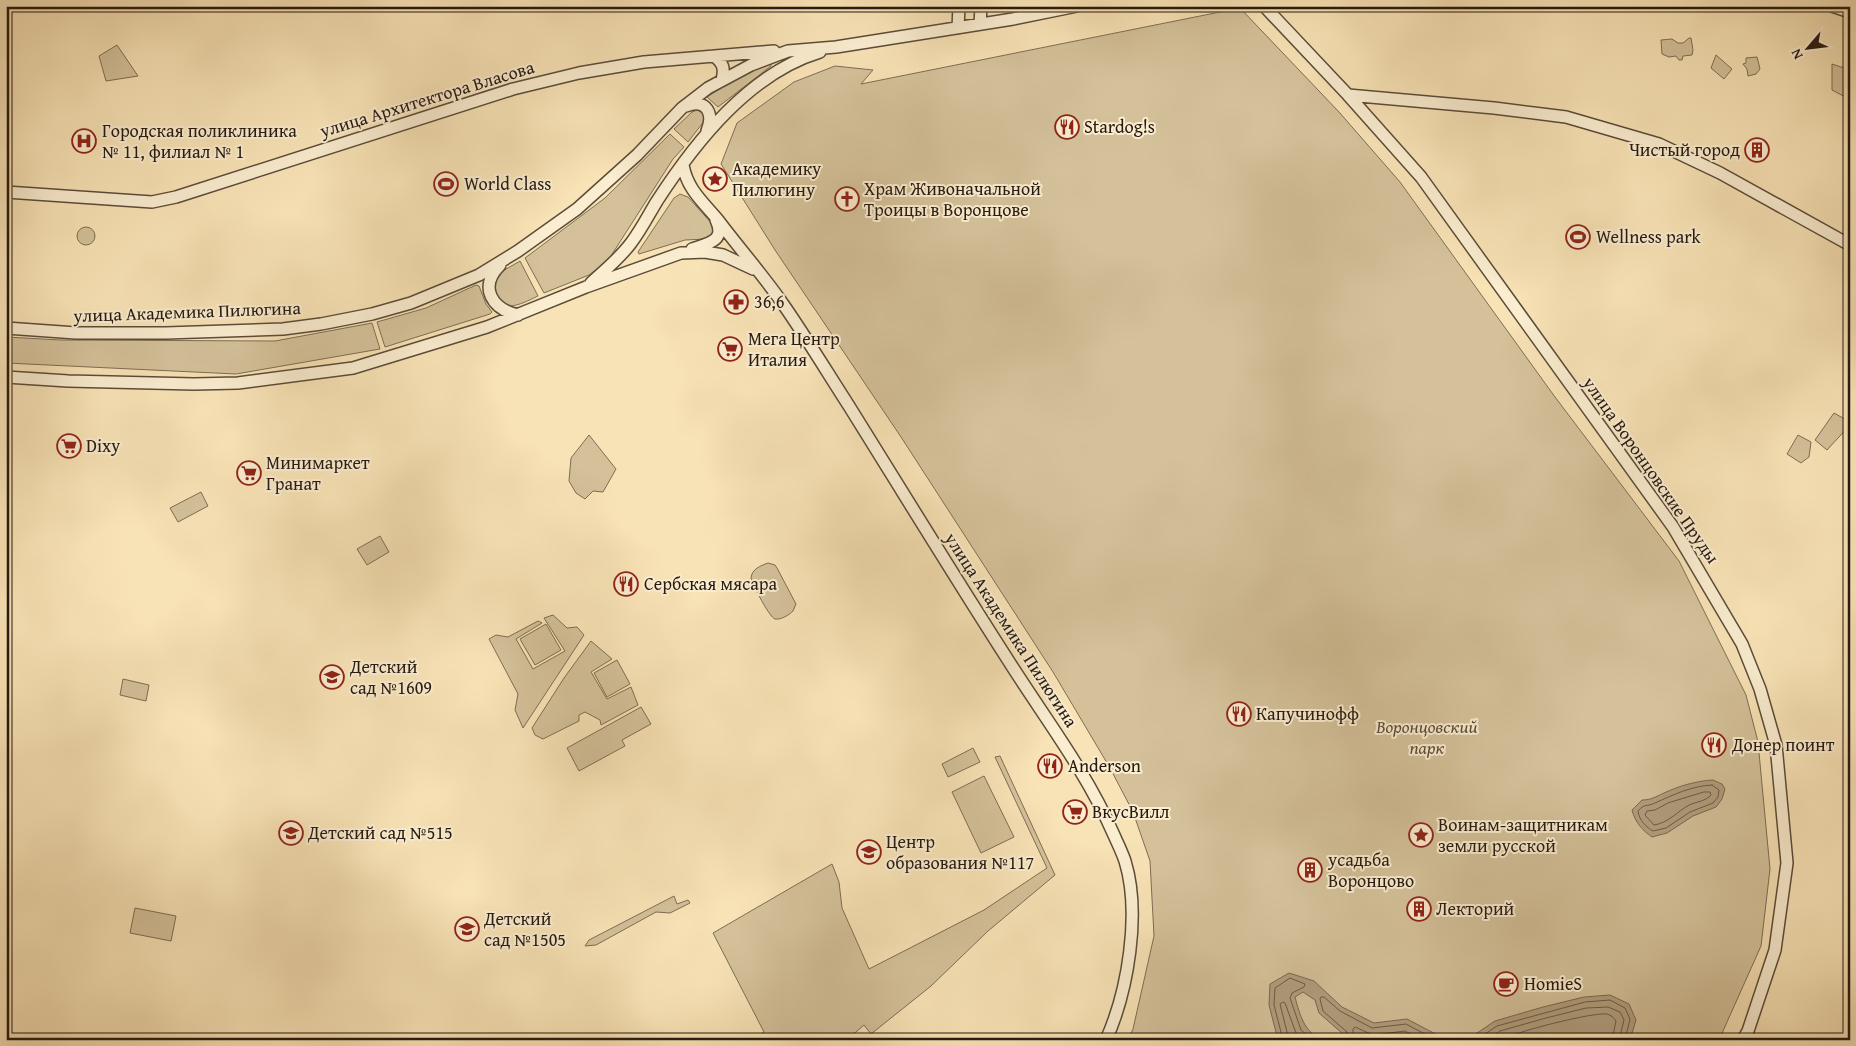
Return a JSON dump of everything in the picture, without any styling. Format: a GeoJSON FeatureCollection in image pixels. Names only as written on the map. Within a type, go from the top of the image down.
{"type":"FeatureCollection","features":[{"type":"Feature","properties":{"kind":"street"},"geometry":{"type":"LineString","coordinates":[[958,28],[959,6]]}},
{"type":"Feature","properties":{"kind":"street"},"geometry":{"type":"LineString","coordinates":[[980,24],[981,6]]}},
{"type":"Feature","properties":{"kind":"street"},"geometry":{"type":"LineString","coordinates":[[836,47],[958,28],[1077,6]]}},
{"type":"Feature","properties":{"kind":"street","name":"улица Воронцовские Пруды"},"geometry":{"type":"LineString","coordinates":[[1264,6],[1348,95],[1421,177],[1673,527],[1742,644],[1760,689],[1776,746],[1787,863],[1775,950],[1748,1031],[1743,1040]]}},
{"type":"Feature","properties":{"kind":"street"},"geometry":{"type":"LineString","coordinates":[[1832,6],[1850,12]]}},
{"type":"Feature","properties":{"kind":"street","name":"улица Академика Пилюгина"},"geometry":{"type":"LineString","coordinates":[[6,328],[76,333],[166,334],[283,329],[372,314],[411,302],[479,274],[506,259],[577,209],[637,155],[682,108],[708,88],[751,65],[788,50],[836,47]]}},
{"type":"Feature","properties":{"kind":"street","name":"улица Академика Пилюгина"},"geometry":{"type":"LineString","coordinates":[[586,287],[616,260],[632,242],[658,199],[706,134],[723,115],[773,75],[793,63],[836,47]]}},
{"type":"Feature","properties":{"kind":"street","name":"улица Архитектора Власова"},"geometry":{"type":"LineString","coordinates":[[6,192],[152,202],[176,197],[513,89],[579,73],[635,63],[788,50]]}},
{"type":"Feature","properties":{"kind":"street"},"geometry":{"type":"LineString","coordinates":[[714,56],[722,62],[725,71],[722,80]]}},
{"type":"Feature","properties":{"kind":"street"},"geometry":{"type":"LineString","coordinates":[[1348,95],[1494,108],[1566,117],[1658,144],[1720,173],[1850,244]]}},
{"type":"Feature","properties":{"kind":"street"},"geometry":{"type":"LineString","coordinates":[[682,108],[698,104],[704,105],[710,117],[710,124],[706,134]]}},
{"type":"Feature","properties":{"kind":"street","name":"улица Академика Пилюгина"},"geometry":{"type":"LineString","coordinates":[[683,165],[688,184],[693,192],[788,310],[1008,661],[1073,759],[1104,812],[1125,861],[1130,884],[1131,907],[1131,942],[1127,970],[1121,999],[1106,1040]]}},
{"type":"Feature","properties":{"kind":"street"},"geometry":{"type":"LineString","coordinates":[[681,253],[706,244],[718,237],[720,232],[714,216]]}},
{"type":"Feature","properties":{"kind":"street","name":"улица Академика Пилюгина"},"geometry":{"type":"LineString","coordinates":[[6,377],[76,381],[194,384],[238,383],[361,366],[518,315],[586,287],[681,253],[705,252],[723,255],[758,271]]}},
{"type":"Feature","properties":{"kind":"street"},"geometry":{"type":"LineString","coordinates":[[506,259],[490,278],[490,293],[501,309],[518,315]]}},
{"type":"Feature","properties":{"kind":"green space","name":"Воронцовский парк"},"geometry":{"type":"Polygon","coordinates":[[[1240,8],[1339,112],[1400,182],[1555,397],[1679,561],[1746,695],[1758,742],[1770,869],[1761,946],[1719,1040],[1128,1040],[1133,1029],[1154,936],[1150,861],[1133,812],[1110,768],[1053,672],[901,437],[775,250],[721,164],[737,123],[794,82],[835,66],[873,70],[861,84],[1240,8]]]}},
{"type":"Feature","properties":{"kind":"green space"},"geometry":{"type":"Polygon","coordinates":[[[1691,38],[1692,55],[1683,56],[1682,60],[1679,60],[1676,56],[1669,57],[1662,54],[1661,40],[1672,39],[1678,43],[1683,43],[1691,38]]]}},
{"type":"Feature","properties":{"kind":"green space"},"geometry":{"type":"Polygon","coordinates":[[[117,45],[138,76],[106,81],[99,56],[117,45]]]}},
{"type":"Feature","properties":{"kind":"green space"},"geometry":{"type":"Polygon","coordinates":[[[1716,55],[1732,69],[1724,79],[1711,68],[1716,55]]]}},
{"type":"Feature","properties":{"kind":"green space"},"geometry":{"type":"Polygon","coordinates":[[[1757,57],[1760,69],[1756,74],[1748,76],[1747,69],[1743,64],[1746,63],[1746,58],[1757,57]]]}},
{"type":"Feature","properties":{"kind":"green space"},"geometry":{"type":"Polygon","coordinates":[[[771,63],[771,66],[718,107],[707,97],[738,77],[771,63]]]}},
{"type":"Feature","properties":{"kind":"green space"},"geometry":{"type":"Polygon","coordinates":[[[1832,64],[1850,70],[1850,90],[1845,91],[1847,98],[1832,90],[1832,64]]]}},
{"type":"Feature","properties":{"kind":"green space"},"geometry":{"type":"Polygon","coordinates":[[[697,110],[703,113],[705,120],[688,142],[674,129],[692,112],[697,110]]]}},
{"type":"Feature","properties":{"kind":"green space"},"geometry":{"type":"Polygon","coordinates":[[[670,134],[684,147],[673,159],[609,259],[589,275],[544,293],[525,258],[605,198],[670,134]]]}},
{"type":"Feature","properties":{"kind":"green space"},"geometry":{"type":"Polygon","coordinates":[[[680,194],[688,197],[713,225],[715,234],[706,239],[685,240],[639,254],[638,252],[674,198],[680,194]]]}},
{"type":"Feature","properties":{"kind":"green space"},"geometry":{"type":"Polygon","coordinates":[[[86,227],[92,230],[95,236],[92,242],[86,245],[80,242],[77,236],[80,230],[86,227]]]}},
{"type":"Feature","properties":{"kind":"green space"},"geometry":{"type":"Polygon","coordinates":[[[520,261],[538,296],[520,304],[507,306],[495,295],[496,282],[500,274],[520,261]]]}},
{"type":"Feature","properties":{"kind":"green space"},"geometry":{"type":"Polygon","coordinates":[[[476,285],[479,286],[486,304],[492,312],[490,314],[385,347],[377,322],[426,308],[476,285]]]}},
{"type":"Feature","properties":{"kind":"green space"},"geometry":{"type":"Polygon","coordinates":[[[372,323],[380,349],[236,374],[6,363],[6,337],[60,340],[275,341],[372,323]]]}},
{"type":"Feature","properties":{"kind":"green space"},"geometry":{"type":"Polygon","coordinates":[[[1834,413],[1850,422],[1850,425],[1827,450],[1815,440],[1834,413]]]}},
{"type":"Feature","properties":{"kind":"green space"},"geometry":{"type":"Polygon","coordinates":[[[589,435],[616,469],[603,492],[593,491],[585,499],[576,493],[569,481],[571,458],[589,435]]]}},
{"type":"Feature","properties":{"kind":"green space"},"geometry":{"type":"Polygon","coordinates":[[[1798,435],[1811,442],[1809,457],[1801,463],[1787,454],[1798,435]]]}},
{"type":"Feature","properties":{"kind":"green space"},"geometry":{"type":"Polygon","coordinates":[[[201,492],[208,506],[178,522],[170,508],[201,492]]]}},
{"type":"Feature","properties":{"kind":"green space"},"geometry":{"type":"Polygon","coordinates":[[[380,536],[389,552],[367,565],[357,549],[380,536]]]}},
{"type":"Feature","properties":{"kind":"green space"},"geometry":{"type":"Polygon","coordinates":[[[768,563],[775,565],[796,604],[791,613],[780,619],[775,619],[769,613],[751,578],[755,570],[768,563]]]}},
{"type":"Feature","properties":{"kind":"green space"},"geometry":{"type":"Polygon","coordinates":[[[553,615],[567,628],[577,627],[584,635],[523,728],[515,710],[518,694],[489,639],[496,635],[508,637],[538,621],[542,623],[516,639],[533,669],[565,651],[544,618],[553,615]]]}},
{"type":"Feature","properties":{"kind":"green space"},"geometry":{"type":"Polygon","coordinates":[[[546,624],[561,650],[535,665],[520,639],[546,624]]]}},
{"type":"Feature","properties":{"kind":"green space"},"geometry":{"type":"Polygon","coordinates":[[[591,641],[612,659],[591,672],[607,699],[631,687],[638,705],[601,725],[600,720],[585,712],[579,715],[579,721],[543,739],[535,735],[532,728],[564,678],[591,641]]]}},
{"type":"Feature","properties":{"kind":"green space"},"geometry":{"type":"Polygon","coordinates":[[[617,660],[630,684],[607,697],[594,673],[617,660]]]}},
{"type":"Feature","properties":{"kind":"green space"},"geometry":{"type":"Polygon","coordinates":[[[123,679],[149,685],[146,701],[120,695],[123,679]]]}},
{"type":"Feature","properties":{"kind":"green space"},"geometry":{"type":"Polygon","coordinates":[[[641,707],[651,724],[622,740],[625,746],[579,771],[567,748],[641,707]]]}},
{"type":"Feature","properties":{"kind":"green space"},"geometry":{"type":"Polygon","coordinates":[[[973,748],[980,762],[948,777],[942,764],[973,748]]]}},
{"type":"Feature","properties":{"kind":"green space"},"geometry":{"type":"Polygon","coordinates":[[[1000,756],[1055,875],[988,931],[931,986],[871,1034],[864,1025],[847,1040],[753,1040],[764,1032],[713,933],[832,864],[839,882],[842,908],[869,969],[984,910],[1047,868],[995,757],[1000,756]]]}},
{"type":"Feature","properties":{"kind":"green space"},"geometry":{"type":"Polygon","coordinates":[[[984,776],[1014,837],[981,853],[952,792],[984,776]]]}},
{"type":"Feature","properties":{"kind":"green space"},"geometry":{"type":"Polygon","coordinates":[[[674,896],[677,904],[688,900],[690,903],[670,913],[656,912],[596,945],[585,946],[589,940],[674,896]]]}},
{"type":"Feature","properties":{"kind":"green space"},"geometry":{"type":"Polygon","coordinates":[[[135,908],[176,916],[171,941],[130,933],[135,908]]]}},
{"type":"Feature","properties":{"kind":"water"},"geometry":{"type":"Polygon","coordinates":[[[1713,780],[1722,784],[1725,789],[1722,799],[1716,807],[1693,816],[1667,833],[1652,837],[1637,822],[1632,810],[1642,800],[1653,798],[1688,784],[1713,780]]]}},
{"type":"Feature","properties":{"kind":"water"},"geometry":{"type":"Polygon","coordinates":[[[1289,973],[1314,981],[1342,1007],[1374,1023],[1407,1019],[1447,1040],[1337,1040],[1343,1034],[1319,1013],[1315,1000],[1303,992],[1295,997],[1305,1024],[1313,1035],[1327,1040],[1278,1040],[1269,1005],[1270,984],[1289,973]]]}},
{"type":"Feature","properties":{"kind":"water"},"geometry":{"type":"Polygon","coordinates":[[[1610,995],[1629,1004],[1636,1020],[1630,1040],[1452,1040],[1474,1035],[1495,1021],[1543,1007],[1584,997],[1610,995]]]}},
{"type":"Feature","properties":{"kind":"place","name":"Stardog!s"},"geometry":{"type":"Point","coordinates":[1067,127]}},
{"type":"Feature","properties":{"kind":"place","name":"Городская поликлиника № 11, филиал № 1"},"geometry":{"type":"Point","coordinates":[84,141]}},
{"type":"Feature","properties":{"kind":"place","name":"Чистый город"},"geometry":{"type":"Point","coordinates":[1757,150]}},
{"type":"Feature","properties":{"kind":"place","name":"Академику Пилюгину"},"geometry":{"type":"Point","coordinates":[715,179]}},
{"type":"Feature","properties":{"kind":"place","name":"World Class"},"geometry":{"type":"Point","coordinates":[446,184]}},
{"type":"Feature","properties":{"kind":"place","name":"Храм Живоначальной Троицы в Воронцове"},"geometry":{"type":"Point","coordinates":[847,199]}},
{"type":"Feature","properties":{"kind":"place","name":"Wellness park"},"geometry":{"type":"Point","coordinates":[1578,237]}},
{"type":"Feature","properties":{"kind":"place","name":"36,6"},"geometry":{"type":"Point","coordinates":[736,302]}},
{"type":"Feature","properties":{"kind":"place","name":"Мега Центр Италия"},"geometry":{"type":"Point","coordinates":[730,349]}},
{"type":"Feature","properties":{"kind":"place","name":"Dixy"},"geometry":{"type":"Point","coordinates":[69,446]}},
{"type":"Feature","properties":{"kind":"place","name":"Минимаркет Гранат"},"geometry":{"type":"Point","coordinates":[249,473]}},
{"type":"Feature","properties":{"kind":"place","name":"Сербская мясара"},"geometry":{"type":"Point","coordinates":[626,584]}},
{"type":"Feature","properties":{"kind":"place","name":"Детский сад №1609"},"geometry":{"type":"Point","coordinates":[332,677]}},
{"type":"Feature","properties":{"kind":"place","name":"Капучинофф"},"geometry":{"type":"Point","coordinates":[1239,714]}},
{"type":"Feature","properties":{"kind":"place","name":"Донер поинт"},"geometry":{"type":"Point","coordinates":[1714,745]}},
{"type":"Feature","properties":{"kind":"place","name":"Anderson"},"geometry":{"type":"Point","coordinates":[1050,766]}},
{"type":"Feature","properties":{"kind":"place","name":"ВкусВилл"},"geometry":{"type":"Point","coordinates":[1075,812]}},
{"type":"Feature","properties":{"kind":"place","name":"Детский сад №515"},"geometry":{"type":"Point","coordinates":[291,833]}},
{"type":"Feature","properties":{"kind":"place","name":"Воинам-защитникам земли русской"},"geometry":{"type":"Point","coordinates":[1421,835]}},
{"type":"Feature","properties":{"kind":"place","name":"Центр образования №117"},"geometry":{"type":"Point","coordinates":[869,852]}},
{"type":"Feature","properties":{"kind":"place","name":"усадьба Воронцово"},"geometry":{"type":"Point","coordinates":[1310,870]}},
{"type":"Feature","properties":{"kind":"place","name":"Лекторий"},"geometry":{"type":"Point","coordinates":[1419,909]}},
{"type":"Feature","properties":{"kind":"place","name":"Детский сад №1505"},"geometry":{"type":"Point","coordinates":[467,929]}},
{"type":"Feature","properties":{"kind":"place","name":"HomieS"},"geometry":{"type":"Point","coordinates":[1506,984]}}]}
